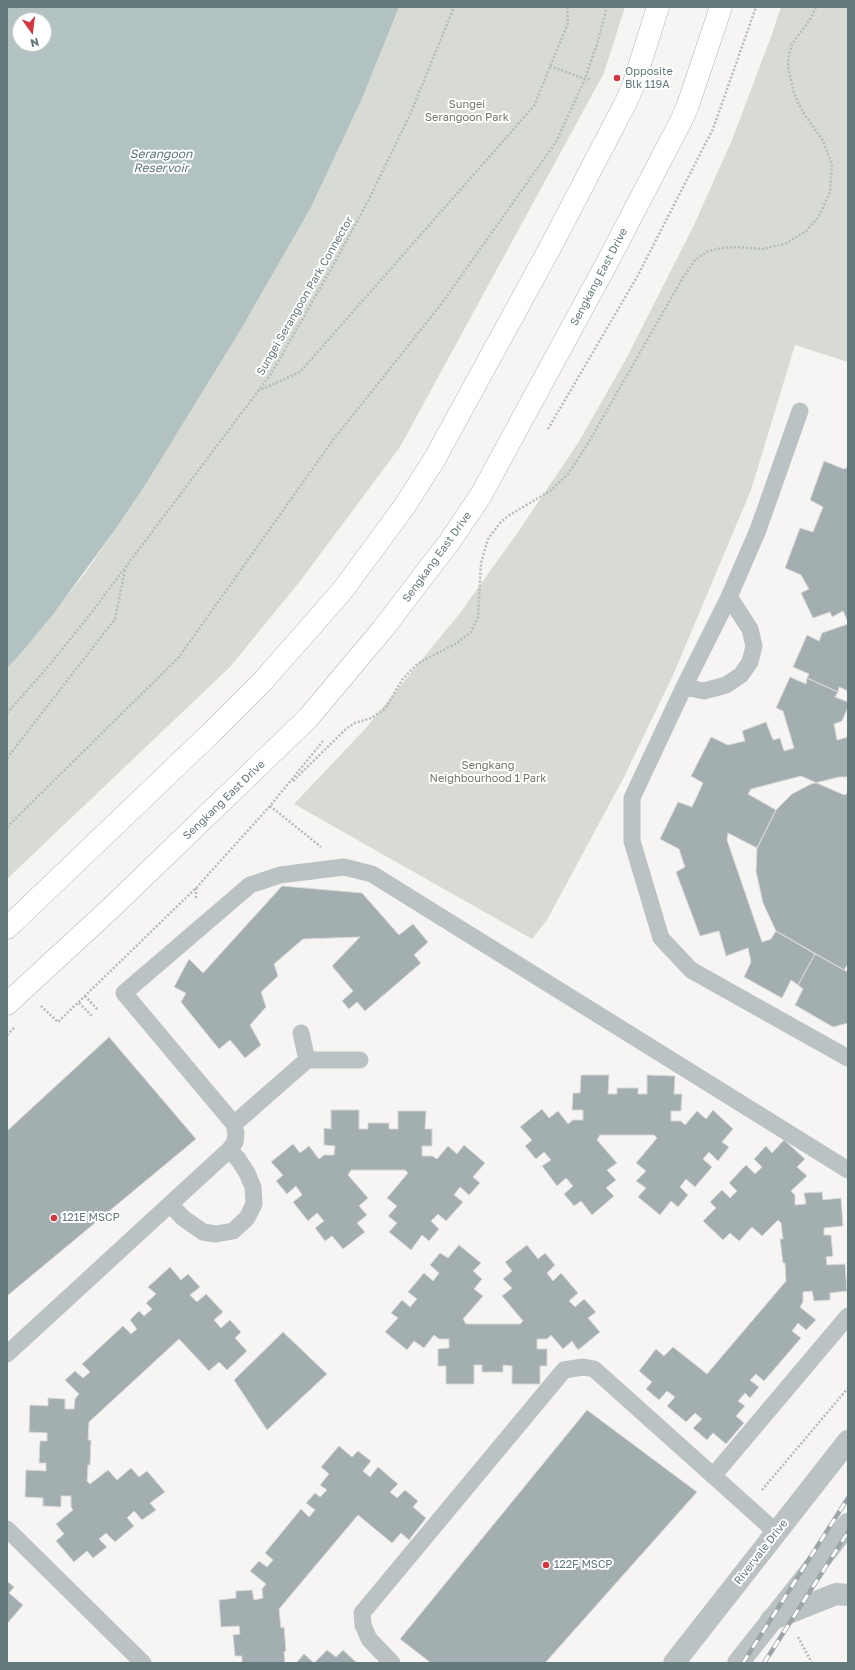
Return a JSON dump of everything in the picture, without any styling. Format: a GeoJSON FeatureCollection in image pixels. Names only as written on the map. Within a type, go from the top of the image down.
{"type":"FeatureCollection","features":[{"type":"Feature","properties":{"kind":"main road"},"geometry":{"type":"LineString","coordinates":[[7,928],[194,749],[262,681],[342,590],[404,507],[442,446],[551,246],[626,102],[633,86],[658,7]]}},
{"type":"Feature","properties":{"kind":"main road","name":"Sengkang East Drive"},"geometry":{"type":"LineString","coordinates":[[7,1004],[111,908],[308,718],[382,630],[450,541],[481,495],[608,261],[681,121],[722,7]]}},
{"type":"Feature","properties":{"kind":"street","name":"Rivervale Drive"},"geometry":{"type":"LineString","coordinates":[[674,1663],[848,1441]]}},
{"type":"Feature","properties":{"kind":"street"},"geometry":{"type":"LineString","coordinates":[[738,1663],[848,1524]]}},
{"type":"Feature","properties":{"kind":"street"},"geometry":{"type":"LineString","coordinates":[[771,1620],[836,1594],[848,1595]]}},
{"type":"Feature","properties":{"kind":"lane"},"geometry":{"type":"LineString","coordinates":[[800,411],[758,530],[729,597],[684,687],[632,798],[632,841],[661,938],[691,970],[848,1058]]}},
{"type":"Feature","properties":{"kind":"lane"},"geometry":{"type":"LineString","coordinates":[[684,687],[704,691],[726,685],[740,675],[750,662],[754,646],[750,628],[729,597]]}},
{"type":"Feature","properties":{"kind":"lane"},"geometry":{"type":"LineString","coordinates":[[7,1354],[229,1150],[235,1142],[236,1133],[234,1124],[124,993],[250,886],[280,875],[344,867],[372,874],[848,1170]]}},
{"type":"Feature","properties":{"kind":"lane"},"geometry":{"type":"LineString","coordinates":[[301,1033],[307,1060]]}},
{"type":"Feature","properties":{"kind":"lane"},"geometry":{"type":"LineString","coordinates":[[234,1124],[307,1060],[360,1060]]}},
{"type":"Feature","properties":{"kind":"lane"},"geometry":{"type":"LineString","coordinates":[[170,1204],[192,1226],[203,1232],[216,1234],[233,1231],[247,1218],[254,1204],[253,1187],[247,1173],[238,1159],[229,1150]]}},
{"type":"Feature","properties":{"kind":"lane"},"geometry":{"type":"LineString","coordinates":[[713,1476],[848,1316]]}},
{"type":"Feature","properties":{"kind":"lane"},"geometry":{"type":"LineString","coordinates":[[392,1663],[369,1639],[363,1625],[362,1613],[564,1370],[583,1367],[594,1369],[776,1532]]}},
{"type":"Feature","properties":{"kind":"lane"},"geometry":{"type":"LineString","coordinates":[[7,1529],[144,1663]]}},
{"type":"Feature","properties":{"kind":"path","name":"Sungei Serangoon Park Connector"},"geometry":{"type":"LineString","coordinates":[[7,713],[47,668],[126,567],[271,374],[368,201],[409,117],[454,7]]}},
{"type":"Feature","properties":{"kind":"path"},"geometry":{"type":"LineString","coordinates":[[258,391],[300,372],[534,106],[568,23],[567,7]]}},
{"type":"Feature","properties":{"kind":"path"},"geometry":{"type":"LineString","coordinates":[[7,827],[179,658],[333,440],[439,307],[556,142],[585,79],[598,44],[607,7]]}},
{"type":"Feature","properties":{"kind":"path"},"geometry":{"type":"LineString","coordinates":[[40,1004],[58,1022],[196,888],[284,790],[347,728],[359,721],[371,718],[382,712],[388,705],[402,680],[413,667],[428,657],[457,643],[472,632],[478,617],[483,552],[491,536],[500,523],[508,516],[550,491],[568,474],[587,445],[684,276],[695,260],[714,249],[729,247],[763,249],[787,243],[806,231],[819,216],[830,192],[832,164],[822,139],[804,114],[794,94],[788,66],[789,51],[792,44],[811,18],[816,7]]}},
{"type":"Feature","properties":{"kind":"path"},"geometry":{"type":"LineString","coordinates":[[550,66],[585,79],[590,79]]}},
{"type":"Feature","properties":{"kind":"path","name":"Sungei Serangoon Park Connector"},"geometry":{"type":"LineString","coordinates":[[7,758],[115,619],[126,567]]}},
{"type":"Feature","properties":{"kind":"path"},"geometry":{"type":"LineString","coordinates":[[270,806],[325,850]]}},
{"type":"Feature","properties":{"kind":"path"},"geometry":{"type":"LineString","coordinates":[[86,996],[98,1010]]}},
{"type":"Feature","properties":{"kind":"path"},"geometry":{"type":"LineString","coordinates":[[79,1003],[93,1017]]}},
{"type":"Feature","properties":{"kind":"path"},"geometry":{"type":"LineString","coordinates":[[748,1507],[848,1388]]}},
{"type":"Feature","properties":{"kind":"path"},"geometry":{"type":"LineString","coordinates":[[797,1637],[812,1663]]}},
{"type":"Feature","properties":{"kind":"green space","name":"Sungei Serangoon Park"},"geometry":{"type":"Polygon","coordinates":[[[399,7],[625,7],[604,73],[400,447],[301,580],[230,667],[7,879],[7,668],[23,651],[85,573],[142,490],[364,94],[399,7]]]}},
{"type":"Feature","properties":{"kind":"green space","name":"Sengkang Neighbourhood 1 Park"},"geometry":{"type":"Polygon","coordinates":[[[781,7],[848,7],[848,362],[795,345],[751,490],[674,673],[623,779],[547,920],[532,939],[294,804],[365,729],[460,613],[518,532],[578,443],[626,359],[693,227],[732,140],[781,7]]]}},
{"type":"Feature","properties":{"kind":"water","name":"Serangoon Reservoir"},"geometry":{"type":"Polygon","coordinates":[[[7,7],[399,7],[364,94],[311,207],[241,329],[142,490],[54,613],[7,668],[7,7]]]}},
{"type":"Feature","properties":{"kind":"building"},"geometry":{"type":"Polygon","coordinates":[[[824,461],[844,469],[848,467],[848,622],[843,611],[832,617],[830,612],[813,618],[801,593],[809,589],[801,575],[785,568],[800,528],[813,532],[823,507],[810,500],[824,461]]]}},
{"type":"Feature","properties":{"kind":"building"},"geometry":{"type":"Polygon","coordinates":[[[848,624],[848,691],[839,687],[838,692],[807,678],[809,674],[793,667],[807,635],[819,641],[822,633],[848,624]]]}},
{"type":"Feature","properties":{"kind":"building"},"geometry":{"type":"Polygon","coordinates":[[[790,677],[806,684],[807,678],[838,692],[835,697],[848,702],[848,707],[842,721],[834,724],[837,740],[848,737],[848,793],[844,795],[801,776],[751,789],[748,794],[776,810],[757,848],[728,833],[727,840],[762,942],[771,939],[776,931],[815,954],[798,985],[791,980],[782,998],[744,977],[751,962],[748,948],[726,956],[719,931],[700,936],[676,872],[685,867],[679,849],[660,839],[678,802],[692,807],[703,783],[691,776],[711,737],[728,745],[745,741],[742,731],[766,722],[773,740],[780,738],[784,751],[794,748],[783,711],[776,708],[790,677]]]}},
{"type":"Feature","properties":{"kind":"building"},"geometry":{"type":"Polygon","coordinates":[[[839,777],[848,777],[848,964],[844,970],[776,931],[763,903],[756,871],[757,848],[776,810],[792,794],[811,784],[839,777]]]}},
{"type":"Feature","properties":{"kind":"building"},"geometry":{"type":"Polygon","coordinates":[[[282,886],[362,893],[399,935],[413,924],[428,942],[414,955],[421,963],[365,1011],[357,1002],[349,1009],[342,1001],[353,991],[332,966],[360,937],[303,939],[274,964],[278,976],[261,992],[266,1007],[250,1025],[261,1045],[245,1058],[230,1040],[219,1049],[181,1002],[186,993],[174,987],[189,959],[203,973],[282,886]]]}},
{"type":"Feature","properties":{"kind":"building"},"geometry":{"type":"Polygon","coordinates":[[[815,954],[848,972],[848,1023],[833,1027],[795,1005],[803,989],[798,985],[815,954]]]}},
{"type":"Feature","properties":{"kind":"building","name":"121E MSCP"},"geometry":{"type":"Polygon","coordinates":[[[109,1037],[196,1139],[7,1296],[7,1131],[109,1037]]]}},
{"type":"Feature","properties":{"kind":"building"},"geometry":{"type":"Polygon","coordinates":[[[581,1075],[609,1075],[608,1094],[617,1094],[617,1088],[638,1088],[638,1094],[647,1094],[647,1075],[675,1076],[674,1094],[682,1094],[681,1111],[671,1111],[671,1121],[681,1121],[685,1125],[697,1111],[706,1119],[713,1110],[733,1129],[722,1142],[729,1147],[718,1161],[709,1152],[703,1159],[712,1167],[695,1187],[686,1179],[680,1187],[688,1195],[678,1207],[671,1201],[660,1215],[638,1197],[646,1188],[636,1181],[646,1171],[636,1163],[657,1138],[654,1135],[600,1135],[597,1140],[617,1163],[607,1170],[616,1180],[606,1188],[614,1196],[592,1215],[581,1201],[574,1206],[564,1194],[573,1186],[566,1178],[557,1186],[542,1166],[551,1160],[544,1152],[536,1159],[525,1146],[532,1140],[520,1127],[542,1109],[549,1118],[558,1111],[568,1124],[573,1120],[583,1120],[583,1110],[572,1110],[573,1093],[580,1093],[581,1075]]]}},
{"type":"Feature","properties":{"kind":"building"},"geometry":{"type":"Polygon","coordinates":[[[331,1110],[359,1110],[359,1129],[368,1129],[368,1123],[389,1123],[389,1129],[398,1129],[398,1111],[426,1111],[425,1129],[432,1129],[432,1146],[422,1146],[422,1156],[432,1156],[437,1159],[448,1146],[457,1154],[464,1145],[485,1163],[473,1177],[480,1183],[469,1195],[460,1187],[454,1195],[463,1202],[446,1221],[438,1214],[431,1221],[439,1229],[429,1241],[422,1235],[411,1250],[389,1232],[397,1223],[388,1216],[397,1206],[387,1198],[408,1173],[405,1170],[351,1170],[348,1175],[368,1198],[359,1206],[367,1215],[357,1223],[365,1232],[343,1249],[332,1236],[325,1241],[315,1228],[324,1221],[317,1213],[308,1221],[293,1202],[302,1195],[296,1186],[287,1194],[276,1181],[283,1175],[271,1162],[293,1144],[300,1153],[309,1146],[319,1159],[324,1155],[334,1155],[335,1146],[324,1145],[324,1128],[331,1129],[331,1110]]]}},
{"type":"Feature","properties":{"kind":"building"},"geometry":{"type":"Polygon","coordinates":[[[784,1140],[805,1159],[797,1167],[807,1176],[791,1191],[795,1195],[795,1205],[806,1204],[804,1193],[822,1192],[823,1200],[841,1198],[843,1226],[824,1228],[824,1235],[831,1235],[833,1256],[826,1257],[827,1265],[845,1264],[847,1291],[830,1293],[830,1300],[814,1301],[812,1291],[803,1292],[803,1302],[800,1307],[816,1320],[806,1330],[798,1323],[792,1331],[801,1338],[764,1381],[756,1374],[750,1380],[759,1387],[750,1398],[745,1393],[738,1401],[745,1406],[736,1416],[744,1423],[726,1444],[713,1433],[707,1440],[693,1428],[702,1419],[695,1413],[686,1422],[667,1406],[675,1397],[667,1391],[659,1400],[646,1389],[652,1382],[639,1371],[656,1349],[664,1356],[673,1347],[707,1374],[786,1281],[785,1263],[783,1263],[780,1239],[783,1239],[781,1223],[778,1220],[762,1236],[752,1227],[739,1241],[730,1233],[723,1240],[703,1221],[716,1208],[710,1202],[722,1190],[730,1198],[737,1191],[729,1183],[746,1165],[755,1174],[762,1167],[754,1159],[766,1146],[772,1153],[784,1140]]]}},
{"type":"Feature","properties":{"kind":"building"},"geometry":{"type":"Polygon","coordinates":[[[459,1245],[481,1263],[473,1271],[482,1279],[474,1289],[483,1296],[463,1319],[466,1324],[520,1324],[523,1321],[502,1296],[512,1288],[503,1279],[512,1271],[505,1262],[527,1245],[538,1259],[545,1253],[555,1265],[547,1273],[553,1281],[561,1273],[578,1293],[569,1301],[575,1307],[584,1299],[596,1312],[588,1318],[600,1332],[578,1350],[572,1341],[563,1349],[551,1335],[547,1339],[537,1339],[537,1349],[547,1349],[547,1366],[540,1366],[540,1384],[512,1384],[512,1366],[503,1365],[503,1372],[482,1372],[482,1365],[474,1365],[474,1384],[446,1384],[446,1366],[438,1366],[438,1349],[449,1348],[449,1339],[439,1339],[434,1335],[424,1348],[414,1341],[407,1350],[385,1332],[398,1318],[391,1313],[402,1300],[410,1307],[417,1299],[408,1292],[424,1273],[433,1281],[439,1273],[430,1265],[440,1253],[448,1258],[459,1245]]]}},
{"type":"Feature","properties":{"kind":"building"},"geometry":{"type":"Polygon","coordinates":[[[170,1267],[181,1280],[188,1274],[200,1287],[190,1295],[197,1302],[206,1294],[223,1312],[214,1320],[221,1328],[230,1320],[241,1332],[235,1338],[247,1351],[227,1370],[219,1362],[209,1371],[179,1339],[89,1422],[88,1440],[91,1440],[90,1465],[88,1465],[87,1481],[90,1484],[108,1470],[117,1480],[131,1468],[139,1477],[147,1471],[165,1492],[150,1503],[156,1510],[142,1520],[134,1511],[127,1518],[134,1526],[115,1542],[106,1533],[99,1539],[107,1547],[93,1558],[87,1551],[74,1562],[56,1541],[64,1534],[56,1524],[73,1510],[71,1507],[71,1496],[61,1496],[61,1507],[43,1506],[43,1498],[25,1497],[26,1470],[46,1471],[46,1463],[39,1463],[40,1441],[47,1441],[47,1433],[29,1432],[30,1405],[48,1406],[48,1398],[65,1399],[65,1409],[74,1409],[75,1399],[79,1394],[65,1380],[75,1371],[83,1378],[90,1372],[82,1364],[123,1326],[131,1334],[137,1329],[130,1320],[139,1311],[144,1316],[152,1309],[146,1303],[156,1294],[148,1287],[170,1267]]]}},
{"type":"Feature","properties":{"kind":"building"},"geometry":{"type":"Polygon","coordinates":[[[283,1332],[327,1374],[267,1430],[234,1380],[283,1332]]]}},
{"type":"Feature","properties":{"kind":"building","name":"122F MSCP"},"geometry":{"type":"Polygon","coordinates":[[[587,1410],[697,1492],[545,1663],[431,1663],[400,1639],[587,1410]]]}},
{"type":"Feature","properties":{"kind":"building"},"geometry":{"type":"Polygon","coordinates":[[[339,1446],[352,1457],[358,1451],[371,1461],[363,1471],[370,1477],[378,1467],[398,1484],[390,1492],[397,1498],[405,1490],[418,1501],[413,1507],[426,1518],[409,1540],[401,1533],[392,1543],[358,1515],[279,1609],[281,1628],[284,1627],[286,1651],[284,1652],[285,1663],[242,1663],[242,1656],[235,1656],[233,1635],[240,1634],[239,1626],[221,1627],[219,1600],[236,1598],[236,1591],[252,1590],[254,1600],[263,1598],[262,1589],[266,1584],[250,1571],[259,1561],[267,1567],[273,1560],[265,1553],[301,1509],[309,1517],[315,1510],[306,1503],[315,1493],[320,1497],[327,1490],[320,1485],[329,1474],[321,1467],[339,1446]]]}},
{"type":"Feature","properties":{"kind":"building"},"geometry":{"type":"Polygon","coordinates":[[[7,1581],[14,1587],[9,1593],[23,1605],[7,1624],[7,1581]]]}},
{"type":"Feature","properties":{"kind":"building"},"geometry":{"type":"Polygon","coordinates":[[[327,1650],[336,1657],[343,1650],[357,1663],[314,1663],[327,1650]]]}},
{"type":"Feature","properties":{"kind":"building"},"geometry":{"type":"Polygon","coordinates":[[[304,1654],[314,1663],[296,1663],[304,1654]]]}},
{"type":"Feature","properties":{"kind":"railway"},"geometry":{"type":"LineString","coordinates":[[743,1663],[848,1498]]}},
{"type":"Feature","properties":{"kind":"railway"},"geometry":{"type":"LineString","coordinates":[[764,1663],[848,1532]]}},
{"type":"Feature","properties":{"kind":"place","name":"Opposite Blk 119A"},"geometry":{"type":"Point","coordinates":[617,78]}},
{"type":"Feature","properties":{"kind":"place","name":"121E MSCP"},"geometry":{"type":"Point","coordinates":[54,1218]}},
{"type":"Feature","properties":{"kind":"place","name":"122F MSCP"},"geometry":{"type":"Point","coordinates":[546,1565]}}]}
